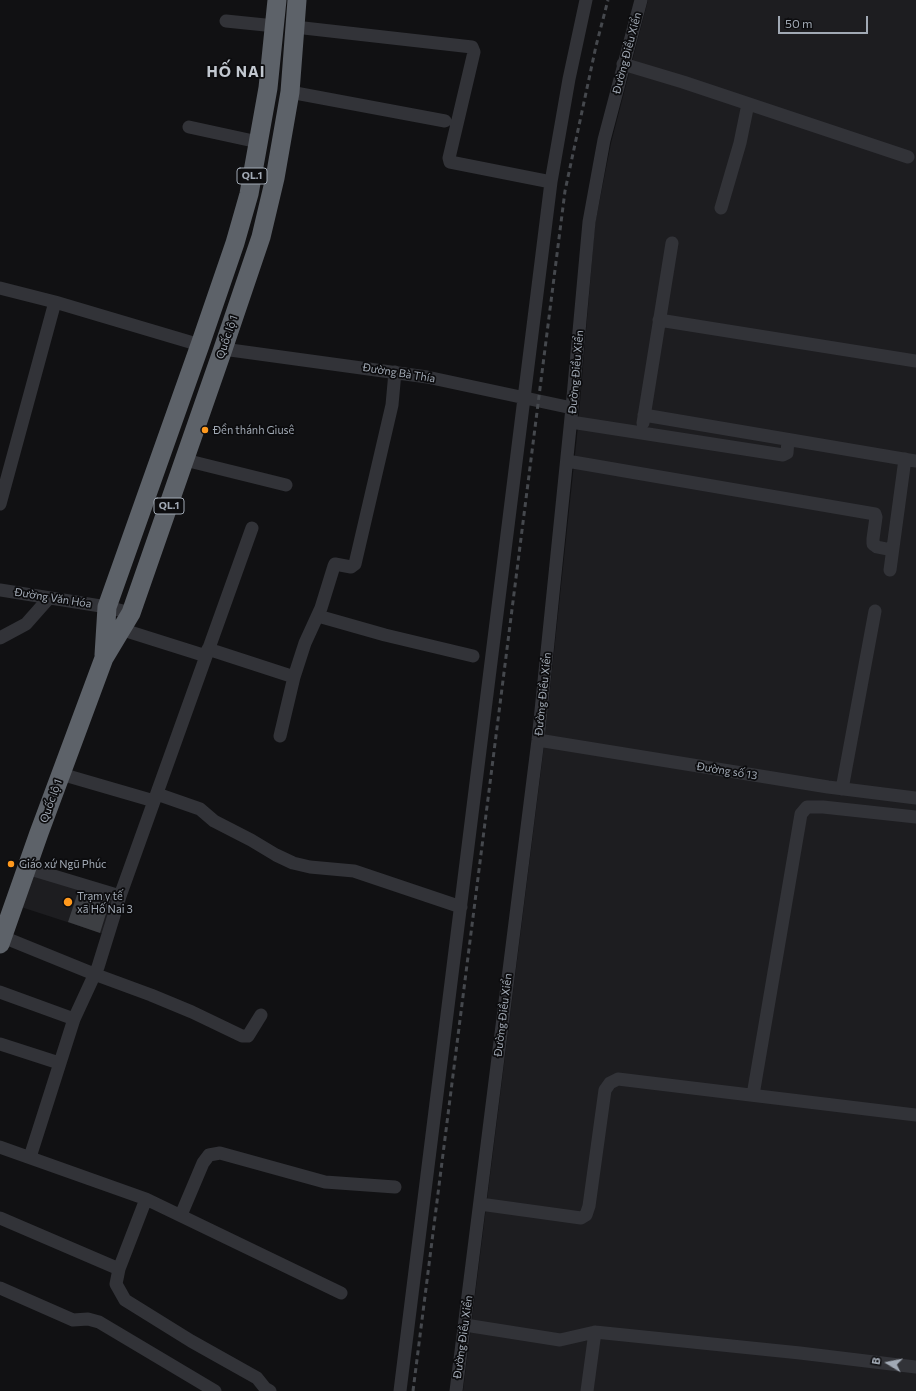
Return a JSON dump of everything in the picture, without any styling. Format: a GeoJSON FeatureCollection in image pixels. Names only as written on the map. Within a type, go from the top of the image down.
{"type":"FeatureCollection","features":[{"type":"Feature","properties":{"kind":"highway","name":"Quốc lộ 1"},"geometry":{"type":"LineString","coordinates":[[1,940],[104,658],[111,620],[200,345],[235,243],[249,194],[268,88],[277,0]]}},
{"type":"Feature","properties":{"kind":"highway","name":"Quốc lộ 1"},"geometry":{"type":"LineString","coordinates":[[111,620],[131,613],[261,237],[275,178],[290,92],[297,0]]}},
{"type":"Feature","properties":{"kind":"highway"},"geometry":{"type":"LineString","coordinates":[[200,345],[223,349]]}},
{"type":"Feature","properties":{"kind":"street"},"geometry":{"type":"LineString","coordinates":[[400,1391],[551,182],[569,79],[586,0]]}},
{"type":"Feature","properties":{"kind":"street","name":"Đường Điều Xiển"},"geometry":{"type":"LineString","coordinates":[[456,1391],[538,740],[571,422],[589,222],[604,140],[641,0]]}},
{"type":"Feature","properties":{"kind":"street"},"geometry":{"type":"LineString","coordinates":[[226,21],[275,26]]}},
{"type":"Feature","properties":{"kind":"street"},"geometry":{"type":"LineString","coordinates":[[295,27],[472,47],[474,52],[449,158],[450,162],[551,182]]}},
{"type":"Feature","properties":{"kind":"street"},"geometry":{"type":"LineString","coordinates":[[623,64],[683,82],[908,157]]}},
{"type":"Feature","properties":{"kind":"street"},"geometry":{"type":"LineString","coordinates":[[290,92],[445,121]]}},
{"type":"Feature","properties":{"kind":"street"},"geometry":{"type":"LineString","coordinates":[[721,208],[740,143],[748,104]]}},
{"type":"Feature","properties":{"kind":"street"},"geometry":{"type":"LineString","coordinates":[[189,127],[258,142]]}},
{"type":"Feature","properties":{"kind":"street"},"geometry":{"type":"LineString","coordinates":[[642,432],[672,243]]}},
{"type":"Feature","properties":{"kind":"street"},"geometry":{"type":"LineString","coordinates":[[0,288],[55,302],[200,345]]}},
{"type":"Feature","properties":{"kind":"street"},"geometry":{"type":"LineString","coordinates":[[0,504],[55,302]]}},
{"type":"Feature","properties":{"kind":"street"},"geometry":{"type":"LineString","coordinates":[[659,320],[916,361]]}},
{"type":"Feature","properties":{"kind":"street","name":"Đường Bà Thía"},"geometry":{"type":"LineString","coordinates":[[223,349],[427,377],[572,408]]}},
{"type":"Feature","properties":{"kind":"street"},"geometry":{"type":"LineString","coordinates":[[280,736],[294,677],[305,643],[321,608],[334,566],[335,564],[351,567],[354,564],[392,405],[395,372]]}},
{"type":"Feature","properties":{"kind":"street"},"geometry":{"type":"LineString","coordinates":[[644,415],[911,460],[892,550],[890,570]]}},
{"type":"Feature","properties":{"kind":"street"},"geometry":{"type":"LineString","coordinates":[[571,422],[783,455],[787,453],[788,440]]}},
{"type":"Feature","properties":{"kind":"street"},"geometry":{"type":"LineString","coordinates":[[185,460],[286,485]]}},
{"type":"Feature","properties":{"kind":"street"},"geometry":{"type":"LineString","coordinates":[[567,460],[875,514],[876,517],[872,539],[873,544],[877,547],[892,550]]}},
{"type":"Feature","properties":{"kind":"street"},"geometry":{"type":"LineString","coordinates":[[30,1157],[74,1019],[98,967],[120,896],[252,528]]}},
{"type":"Feature","properties":{"kind":"street","name":"Đường Văn Hóa"},"geometry":{"type":"LineString","coordinates":[[0,590],[49,598],[207,653],[294,677]]}},
{"type":"Feature","properties":{"kind":"street"},"geometry":{"type":"LineString","coordinates":[[0,638],[26,624],[49,598]]}},
{"type":"Feature","properties":{"kind":"street"},"geometry":{"type":"LineString","coordinates":[[842,789],[875,611]]}},
{"type":"Feature","properties":{"kind":"street"},"geometry":{"type":"LineString","coordinates":[[318,616],[386,636],[473,656]]}},
{"type":"Feature","properties":{"kind":"street","name":"Đường số 13"},"geometry":{"type":"LineString","coordinates":[[538,740],[842,789],[916,798]]}},
{"type":"Feature","properties":{"kind":"street"},"geometry":{"type":"LineString","coordinates":[[61,774],[200,809],[214,821],[251,840],[276,856],[293,863],[310,867],[354,871],[461,907]]}},
{"type":"Feature","properties":{"kind":"street"},"geometry":{"type":"LineString","coordinates":[[753,1095],[801,814],[807,807],[823,807],[916,817]]}},
{"type":"Feature","properties":{"kind":"street"},"geometry":{"type":"LineString","coordinates":[[27,868],[120,896]]}},
{"type":"Feature","properties":{"kind":"street"},"geometry":{"type":"LineString","coordinates":[[1,940],[151,995],[192,1012],[242,1036],[248,1036],[261,1015]]}},
{"type":"Feature","properties":{"kind":"street"},"geometry":{"type":"LineString","coordinates":[[0,992],[74,1019]]}},
{"type":"Feature","properties":{"kind":"street"},"geometry":{"type":"LineString","coordinates":[[0,1044],[59,1063]]}},
{"type":"Feature","properties":{"kind":"street"},"geometry":{"type":"LineString","coordinates":[[480,1204],[581,1218],[586,1215],[589,1206],[605,1090],[610,1083],[618,1079],[916,1115]]}},
{"type":"Feature","properties":{"kind":"street"},"geometry":{"type":"LineString","coordinates":[[0,1147],[146,1199],[341,1293]]}},
{"type":"Feature","properties":{"kind":"street"},"geometry":{"type":"LineString","coordinates":[[181,1215],[203,1163],[209,1155],[220,1153],[325,1182],[394,1187]]}},
{"type":"Feature","properties":{"kind":"street"},"geometry":{"type":"LineString","coordinates":[[146,1199],[119,1269],[116,1284],[125,1300],[258,1378],[265,1388],[270,1391]]}},
{"type":"Feature","properties":{"kind":"street"},"geometry":{"type":"LineString","coordinates":[[0,1218],[119,1269]]}},
{"type":"Feature","properties":{"kind":"street"},"geometry":{"type":"LineString","coordinates":[[0,1288],[73,1320],[88,1319],[99,1322],[215,1391]]}},
{"type":"Feature","properties":{"kind":"street"},"geometry":{"type":"LineString","coordinates":[[465,1325],[560,1340],[595,1332],[916,1366]]}},
{"type":"Feature","properties":{"kind":"street"},"geometry":{"type":"LineString","coordinates":[[587,1391],[595,1332]]}},
{"type":"Feature","properties":{"kind":"shaded area"},"geometry":{"type":"Polygon","coordinates":[[[648,0],[916,0],[916,1391],[463,1391],[544,746],[578,426],[595,224],[611,143],[648,0]]]}},
{"type":"Feature","properties":{"kind":"shaded area","name":"Trạm y tế xã Hố Nai 3"},"geometry":{"type":"Polygon","coordinates":[[[32,874],[114,898],[104,934],[21,907],[32,874]]]}},
{"type":"Feature","properties":{"kind":"building"},"geometry":{"type":"Polygon","coordinates":[[[78,892],[110,901],[100,933],[68,922],[78,892]]]}},
{"type":"Feature","properties":{"kind":"railway"},"geometry":{"type":"LineString","coordinates":[[413,1391],[565,191],[596,46],[608,0]]}},
{"type":"Feature","properties":{"kind":"place","name":"Đền thánh Giusê"},"geometry":{"type":"Point","coordinates":[205,430]}},
{"type":"Feature","properties":{"kind":"place","name":"Giáo xứ Ngũ Phúc"},"geometry":{"type":"Point","coordinates":[11,864]}},
{"type":"Feature","properties":{"kind":"place","name":"Trạm y tế xã Hố Nai 3"},"geometry":{"type":"Point","coordinates":[68,902]}},
{"type":"Feature","properties":{"kind":"district","name":"HỐ NAI"},"geometry":{"type":"Point","coordinates":[236,72]}}]}
